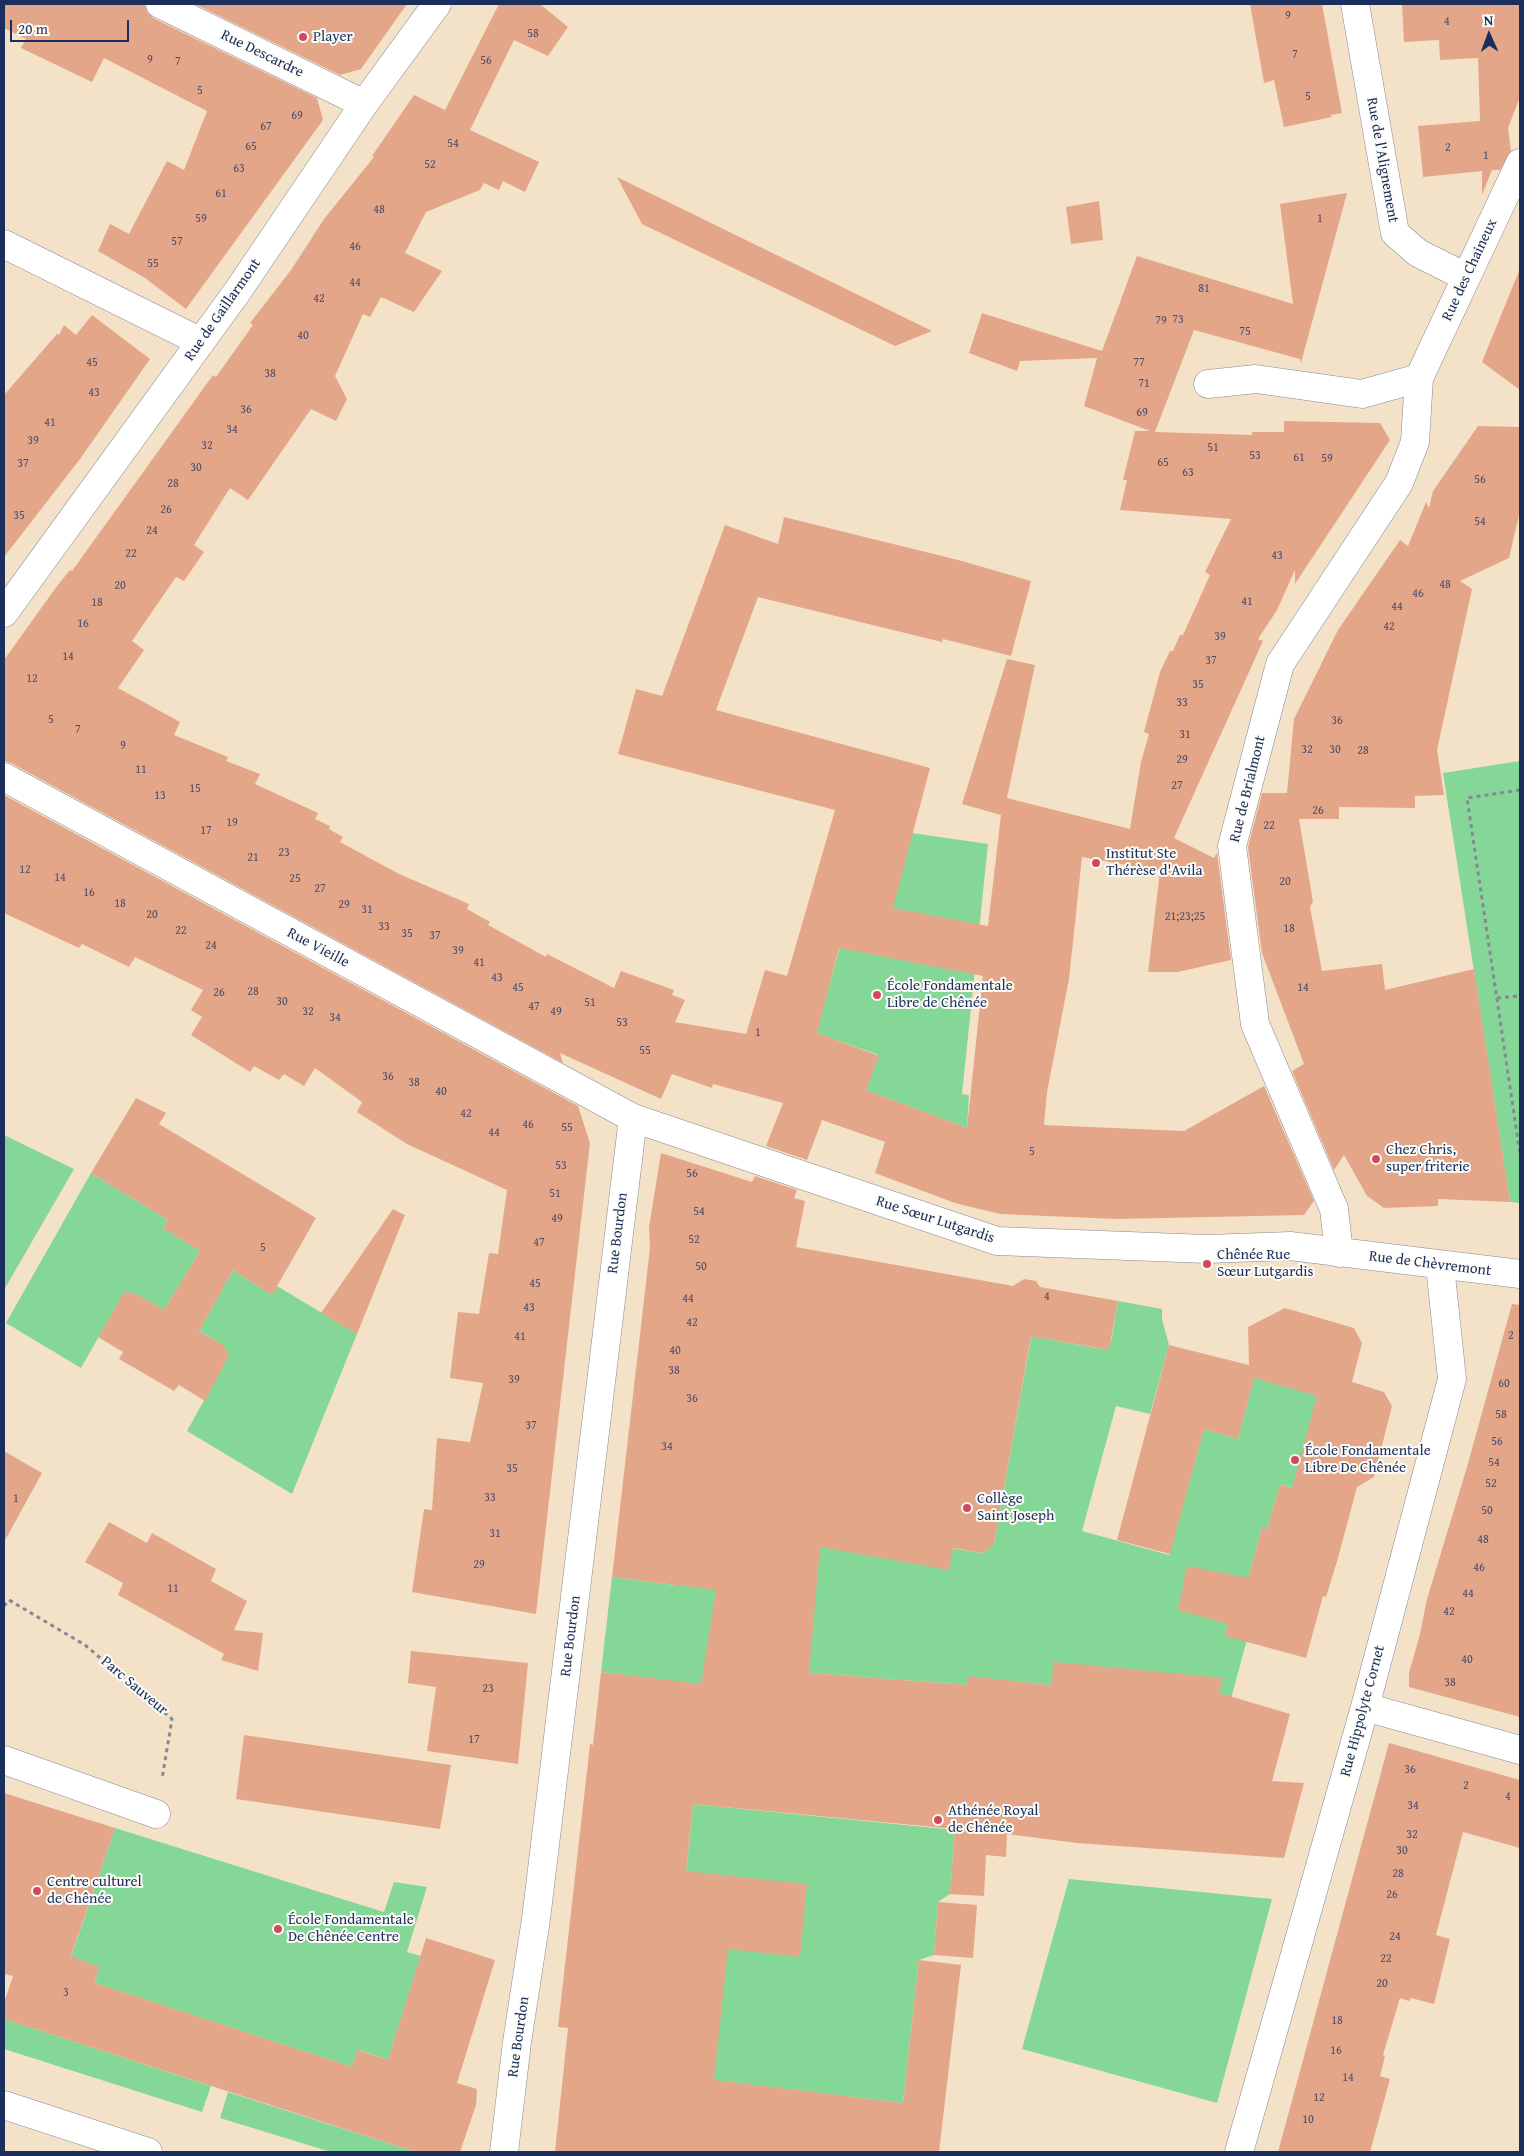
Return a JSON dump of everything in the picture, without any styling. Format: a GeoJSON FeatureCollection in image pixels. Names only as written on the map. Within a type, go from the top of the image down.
{"type":"FeatureCollection","features":[{"type":"Feature","properties":{"kind":"street","name":"Rue Descardre"},"geometry":{"type":"LineString","coordinates":[[160,4],[364,104]]}},
{"type":"Feature","properties":{"kind":"street","name":"Rue de Gaillarmont"},"geometry":{"type":"LineString","coordinates":[[4,613],[201,342],[364,104],[437,4]]}},
{"type":"Feature","properties":{"kind":"street","name":"Rue de l'Alignement"},"geometry":{"type":"LineString","coordinates":[[1355,4],[1395,233],[1418,253],[1466,277]]}},
{"type":"Feature","properties":{"kind":"street","name":"Rue des Chaineux"},"geometry":{"type":"LineString","coordinates":[[1419,378],[1520,163]]}},
{"type":"Feature","properties":{"kind":"street"},"geometry":{"type":"LineString","coordinates":[[4,244],[201,342]]}},
{"type":"Feature","properties":{"kind":"street"},"geometry":{"type":"LineString","coordinates":[[1208,384],[1256,379],[1362,394],[1419,378]]}},
{"type":"Feature","properties":{"kind":"street","name":"Rue de Brialmont"},"geometry":{"type":"LineString","coordinates":[[1339,1252],[1334,1208],[1255,1024],[1232,846],[1280,664],[1399,483],[1415,442],[1419,378]]}},
{"type":"Feature","properties":{"kind":"street","name":"Rue Vieille"},"geometry":{"type":"LineString","coordinates":[[4,777],[633,1118]]}},
{"type":"Feature","properties":{"kind":"street","name":"Rue Sœur Lutgardis"},"geometry":{"type":"LineString","coordinates":[[633,1118],[997,1241],[1207,1248],[1290,1246],[1339,1252]]}},
{"type":"Feature","properties":{"kind":"street","name":"Rue Bourdon"},"geometry":{"type":"LineString","coordinates":[[504,2152],[517,2042],[536,1919],[633,1118]]}},
{"type":"Feature","properties":{"kind":"street","name":"Rue de Chèvremont"},"geometry":{"type":"LineString","coordinates":[[1339,1252],[1440,1266],[1520,1274]]}},
{"type":"Feature","properties":{"kind":"street","name":"Rue Hippolyte Cornet"},"geometry":{"type":"LineString","coordinates":[[1239,2152],[1365,1708],[1452,1379],[1440,1266]]}},
{"type":"Feature","properties":{"kind":"street"},"geometry":{"type":"LineString","coordinates":[[1365,1708],[1520,1750]]}},
{"type":"Feature","properties":{"kind":"street"},"geometry":{"type":"LineString","coordinates":[[4,1760],[156,1814]]}},
{"type":"Feature","properties":{"kind":"street"},"geometry":{"type":"LineString","coordinates":[[4,2105],[148,2152]]}},
{"type":"Feature","properties":{"kind":"path"},"geometry":{"type":"LineString","coordinates":[[1520,790],[1467,798],[1520,1154]]}},
{"type":"Feature","properties":{"kind":"path"},"geometry":{"type":"LineString","coordinates":[[1497,998],[1520,996]]}},
{"type":"Feature","properties":{"kind":"path","name":"Parc Sauveur"},"geometry":{"type":"LineString","coordinates":[[4,1606],[9,1600],[85,1645],[172,1719],[156,1814]]}},
{"type":"Feature","properties":{"kind":"green space"},"geometry":{"type":"Polygon","coordinates":[[[1520,761],[1520,1203],[1510,1202],[1443,773],[1520,761]]]}},
{"type":"Feature","properties":{"kind":"green space"},"geometry":{"type":"Polygon","coordinates":[[[912,833],[988,844],[962,1094],[969,1095],[967,1128],[866,1090],[878,1055],[775,1018],[829,986],[846,925],[912,833]]]}},
{"type":"Feature","properties":{"kind":"green space"},"geometry":{"type":"Polygon","coordinates":[[[4,1135],[74,1169],[4,1290],[4,1135]]]}},
{"type":"Feature","properties":{"kind":"green space"},"geometry":{"type":"Polygon","coordinates":[[[91,1173],[168,1220],[163,1228],[200,1251],[164,1310],[140,1296],[130,1293],[121,1298],[81,1368],[6,1323],[91,1173]]]}},
{"type":"Feature","properties":{"kind":"green space"},"geometry":{"type":"Polygon","coordinates":[[[233,1270],[272,1295],[277,1286],[357,1334],[292,1494],[187,1431],[227,1359],[221,1345],[199,1331],[233,1270]]]}},
{"type":"Feature","properties":{"kind":"green space"},"geometry":{"type":"Polygon","coordinates":[[[1118,1301],[1162,1309],[1162,1319],[1169,1345],[1150,1414],[1116,1406],[1082,1531],[1169,1555],[1204,1429],[1238,1439],[1257,1365],[1335,1386],[1293,1488],[1280,1485],[1267,1529],[1262,1528],[1250,1571],[1260,1592],[1230,1702],[969,1677],[968,1685],[809,1673],[792,1524],[983,1553],[994,1544],[1034,1321],[1048,1339],[1102,1349],[1111,1342],[1118,1301]]]}},
{"type":"Feature","properties":{"kind":"green space"},"geometry":{"type":"Polygon","coordinates":[[[680,1537],[745,1544],[717,1705],[656,1699],[658,1679],[601,1672],[612,1577],[675,1585],[680,1537]]]}},
{"type":"Feature","properties":{"kind":"green space"},"geometry":{"type":"Polygon","coordinates":[[[693,1804],[955,1830],[950,1894],[938,1902],[934,1955],[919,1960],[903,2103],[644,2072],[685,1882],[693,1804]]]}},
{"type":"Feature","properties":{"kind":"green space"},"geometry":{"type":"Polygon","coordinates":[[[115,1828],[384,1912],[394,1882],[427,1887],[407,1952],[421,1956],[388,2060],[359,2050],[352,2067],[95,1983],[99,1967],[71,1957],[115,1828]]]}},
{"type":"Feature","properties":{"kind":"green space"},"geometry":{"type":"Polygon","coordinates":[[[1069,1879],[1272,1899],[1217,2103],[1022,2049],[1069,1879]]]}},
{"type":"Feature","properties":{"kind":"green space"},"geometry":{"type":"Polygon","coordinates":[[[4,2019],[211,2086],[202,2112],[4,2049],[4,2019]]]}},
{"type":"Feature","properties":{"kind":"green space"},"geometry":{"type":"Polygon","coordinates":[[[228,2092],[416,2152],[331,2152],[220,2118],[228,2092]]]}},
{"type":"Feature","properties":{"kind":"building"},"geometry":{"type":"Polygon","coordinates":[[[4,4],[145,4],[147,12],[153,18],[317,98],[323,120],[186,309],[145,278],[98,251],[110,224],[129,234],[167,161],[184,170],[207,111],[104,58],[92,82],[21,48],[26,39],[4,28],[4,4]]]}},
{"type":"Feature","properties":{"kind":"building"},"geometry":{"type":"Polygon","coordinates":[[[195,4],[407,4],[361,69],[340,75],[195,4]]]}},
{"type":"Feature","properties":{"kind":"building"},"geometry":{"type":"Polygon","coordinates":[[[499,4],[540,4],[568,27],[548,56],[514,40],[470,130],[539,162],[525,192],[503,181],[499,190],[484,183],[480,190],[426,212],[405,253],[442,271],[414,312],[381,297],[370,317],[363,314],[335,376],[347,399],[336,421],[311,409],[248,500],[230,488],[194,545],[204,552],[184,581],[176,577],[132,641],[144,650],[118,688],[180,722],[174,735],[228,757],[226,761],[260,774],[255,784],[318,813],[315,819],[330,826],[329,829],[343,837],[340,842],[399,874],[469,904],[467,909],[490,922],[488,925],[546,957],[547,954],[614,988],[621,971],[674,990],[672,995],[685,1000],[675,1022],[746,1034],[765,970],[787,976],[835,810],[618,754],[636,689],[662,696],[725,525],[778,544],[784,517],[962,561],[1031,581],[1011,656],[943,639],[942,642],[758,597],[716,710],[930,768],[893,908],[988,926],[1001,815],[962,804],[1007,659],[1035,665],[1007,798],[1130,829],[1141,762],[1149,734],[1144,732],[1160,672],[1170,651],[1173,651],[1180,635],[1183,635],[1210,575],[1205,572],[1231,519],[1120,510],[1127,480],[1123,480],[1135,431],[1150,431],[1084,406],[1097,358],[1020,361],[1017,371],[969,353],[982,313],[1102,351],[1137,256],[1293,304],[1280,204],[1347,193],[1301,363],[1300,359],[1194,330],[1155,432],[1252,435],[1252,432],[1284,432],[1284,421],[1380,423],[1390,440],[1295,584],[1295,570],[1277,610],[1258,639],[1263,641],[1174,838],[1214,858],[1217,853],[1231,960],[1178,972],[1148,972],[1160,871],[1082,857],[1069,979],[1047,1092],[1044,1125],[1184,1131],[1264,1086],[1314,1201],[1304,1215],[1116,1219],[1000,1214],[955,1203],[875,1173],[885,1142],[822,1120],[807,1160],[766,1146],[783,1103],[713,1084],[712,1088],[672,1074],[661,1099],[560,1053],[563,1063],[11,763],[4,761],[4,660],[57,586],[70,570],[72,571],[213,375],[216,377],[253,325],[250,323],[291,270],[324,219],[374,157],[372,156],[414,95],[445,110],[499,4]],[[839,948],[817,1033],[879,1056],[866,1090],[967,1128],[983,976],[839,948]]]}},
{"type":"Feature","properties":{"kind":"building"},"geometry":{"type":"Polygon","coordinates":[[[1250,4],[1322,4],[1342,113],[1331,115],[1332,117],[1284,127],[1274,80],[1264,83],[1250,4]]]}},
{"type":"Feature","properties":{"kind":"building"},"geometry":{"type":"Polygon","coordinates":[[[1402,4],[1520,4],[1520,97],[1508,128],[1511,151],[1500,170],[1492,170],[1482,195],[1482,171],[1423,177],[1418,126],[1480,121],[1478,58],[1440,60],[1439,40],[1404,42],[1402,4]]]}},
{"type":"Feature","properties":{"kind":"building"},"geometry":{"type":"Polygon","coordinates":[[[617,177],[932,331],[895,346],[642,224],[617,177]]]}},
{"type":"Feature","properties":{"kind":"building"},"geometry":{"type":"Polygon","coordinates":[[[1099,201],[1103,240],[1071,244],[1066,207],[1099,201]]]}},
{"type":"Feature","properties":{"kind":"building"},"geometry":{"type":"Polygon","coordinates":[[[1520,271],[1520,390],[1482,362],[1520,271]]]}},
{"type":"Feature","properties":{"kind":"building"},"geometry":{"type":"Polygon","coordinates":[[[92,315],[150,359],[80,459],[4,557],[4,395],[57,334],[59,335],[64,325],[76,335],[92,315]]]}},
{"type":"Feature","properties":{"kind":"building"},"geometry":{"type":"Polygon","coordinates":[[[1478,426],[1520,427],[1520,511],[1509,558],[1460,581],[1472,589],[1437,750],[1444,795],[1415,796],[1415,808],[1339,807],[1339,819],[1299,819],[1313,902],[1310,907],[1322,971],[1382,964],[1385,990],[1474,969],[1510,1202],[1438,1199],[1438,1206],[1384,1208],[1367,1196],[1344,1155],[1334,1170],[1292,1071],[1304,1064],[1262,953],[1248,847],[1262,793],[1287,793],[1294,719],[1338,630],[1400,540],[1408,546],[1426,502],[1429,508],[1433,491],[1478,426]]]}},
{"type":"Feature","properties":{"kind":"building"},"geometry":{"type":"Polygon","coordinates":[[[4,795],[578,1106],[590,1143],[536,1614],[412,1592],[424,1509],[432,1510],[437,1438],[470,1442],[483,1383],[450,1378],[458,1312],[479,1314],[489,1253],[498,1254],[507,1190],[407,1144],[357,1112],[362,1102],[315,1068],[304,1086],[284,1074],[279,1080],[254,1066],[250,1072],[191,1035],[202,1017],[191,1010],[203,990],[135,957],[129,967],[82,944],[79,948],[4,913],[4,795]]]}},
{"type":"Feature","properties":{"kind":"building"},"geometry":{"type":"Polygon","coordinates":[[[136,1098],[166,1113],[159,1124],[316,1218],[272,1295],[233,1270],[199,1331],[222,1344],[229,1355],[205,1401],[179,1385],[174,1391],[119,1359],[123,1352],[98,1337],[125,1291],[140,1296],[164,1310],[200,1251],[163,1228],[168,1220],[91,1173],[136,1098]]]}},
{"type":"Feature","properties":{"kind":"building"},"geometry":{"type":"Polygon","coordinates":[[[661,1153],[752,1182],[755,1176],[797,1190],[794,1198],[805,1201],[796,1247],[1013,1286],[1024,1279],[1036,1281],[1040,1287],[1118,1301],[1109,1350],[1031,1336],[994,1544],[983,1553],[953,1548],[949,1570],[820,1547],[809,1673],[968,1685],[968,1676],[1051,1685],[1054,1662],[1223,1678],[1219,1693],[1290,1714],[1272,1781],[1304,1783],[1284,1858],[1077,1843],[1007,1834],[1006,1857],[986,1855],[984,1896],[950,1894],[955,1829],[693,1804],[686,1871],[807,1884],[800,1957],[728,1949],[714,2080],[903,2103],[919,1960],[961,1965],[939,2152],[555,2152],[568,2028],[558,2027],[590,1744],[593,1745],[601,1672],[701,1684],[716,1590],[612,1577],[650,1248],[649,1227],[661,1153]]]}},
{"type":"Feature","properties":{"kind":"building"},"geometry":{"type":"Polygon","coordinates":[[[393,1209],[405,1215],[357,1334],[321,1313],[393,1209]]]}},
{"type":"Feature","properties":{"kind":"building"},"geometry":{"type":"Polygon","coordinates":[[[1512,1304],[1520,1305],[1520,1717],[1409,1687],[1409,1673],[1427,1599],[1467,1467],[1512,1304]]]}},
{"type":"Feature","properties":{"kind":"building"},"geometry":{"type":"Polygon","coordinates":[[[1285,1308],[1354,1328],[1362,1343],[1352,1382],[1384,1392],[1392,1406],[1374,1477],[1357,1487],[1338,1558],[1326,1597],[1323,1596],[1306,1658],[1225,1636],[1228,1624],[1178,1610],[1187,1566],[1248,1578],[1262,1528],[1267,1529],[1280,1485],[1292,1488],[1317,1396],[1254,1378],[1238,1439],[1204,1429],[1170,1554],[1117,1540],[1169,1345],[1249,1365],[1248,1327],[1285,1308]]]}},
{"type":"Feature","properties":{"kind":"building"},"geometry":{"type":"Polygon","coordinates":[[[4,1451],[42,1473],[4,1542],[4,1451]]]}},
{"type":"Feature","properties":{"kind":"building"},"geometry":{"type":"Polygon","coordinates":[[[109,1522],[147,1543],[152,1533],[216,1569],[211,1581],[247,1601],[234,1630],[263,1633],[258,1671],[221,1660],[224,1654],[118,1595],[123,1583],[85,1562],[109,1522]]]}},
{"type":"Feature","properties":{"kind":"building"},"geometry":{"type":"Polygon","coordinates":[[[411,1651],[528,1663],[518,1764],[427,1751],[436,1687],[408,1683],[411,1651]]]}},
{"type":"Feature","properties":{"kind":"building"},"geometry":{"type":"Polygon","coordinates":[[[244,1735],[451,1765],[440,1829],[236,1799],[244,1735]]]}},
{"type":"Feature","properties":{"kind":"building"},"geometry":{"type":"Polygon","coordinates":[[[1389,1743],[1520,1780],[1520,1848],[1463,1832],[1436,1935],[1450,1939],[1434,2004],[1411,1998],[1409,2001],[1400,1998],[1383,2055],[1385,2056],[1380,2076],[1390,2079],[1370,2152],[1278,2152],[1389,1743]]]}},
{"type":"Feature","properties":{"kind":"building"},"geometry":{"type":"Polygon","coordinates":[[[4,1793],[115,1828],[71,1956],[99,1967],[95,1983],[352,2067],[358,2050],[388,2060],[426,1938],[495,1960],[457,2083],[477,2089],[476,2105],[460,2152],[416,2152],[4,2019],[4,2003],[13,1976],[4,1974],[4,1793]]]}},
{"type":"Feature","properties":{"kind":"building"},"geometry":{"type":"Polygon","coordinates":[[[938,1902],[977,1905],[973,1958],[934,1955],[938,1902]]]}},
{"type":"Feature","properties":{"kind":"place","name":"Player"},"geometry":{"type":"Point","coordinates":[303,37]}},
{"type":"Feature","properties":{"kind":"place","name":"Institut Ste Thérèse d'Avila"},"geometry":{"type":"Point","coordinates":[1096,863]}},
{"type":"Feature","properties":{"kind":"place","name":"École Fondamentale Libre de Chênée"},"geometry":{"type":"Point","coordinates":[877,995]}},
{"type":"Feature","properties":{"kind":"place","name":"Chez Chris, super friterie"},"geometry":{"type":"Point","coordinates":[1376,1159]}},
{"type":"Feature","properties":{"kind":"place","name":"Chênée Rue Sœur Lutgardis"},"geometry":{"type":"Point","coordinates":[1207,1264]}},
{"type":"Feature","properties":{"kind":"place","name":"École Fondamentale Libre De Chênée"},"geometry":{"type":"Point","coordinates":[1295,1460]}},
{"type":"Feature","properties":{"kind":"place","name":"Collège Saint Joseph"},"geometry":{"type":"Point","coordinates":[967,1508]}},
{"type":"Feature","properties":{"kind":"place","name":"Athénée Royal de Chênée"},"geometry":{"type":"Point","coordinates":[938,1820]}},
{"type":"Feature","properties":{"kind":"place","name":"Centre culturel de Chênée"},"geometry":{"type":"Point","coordinates":[37,1891]}},
{"type":"Feature","properties":{"kind":"place","name":"École Fondamentale De Chênée Centre"},"geometry":{"type":"Point","coordinates":[278,1929]}}]}
